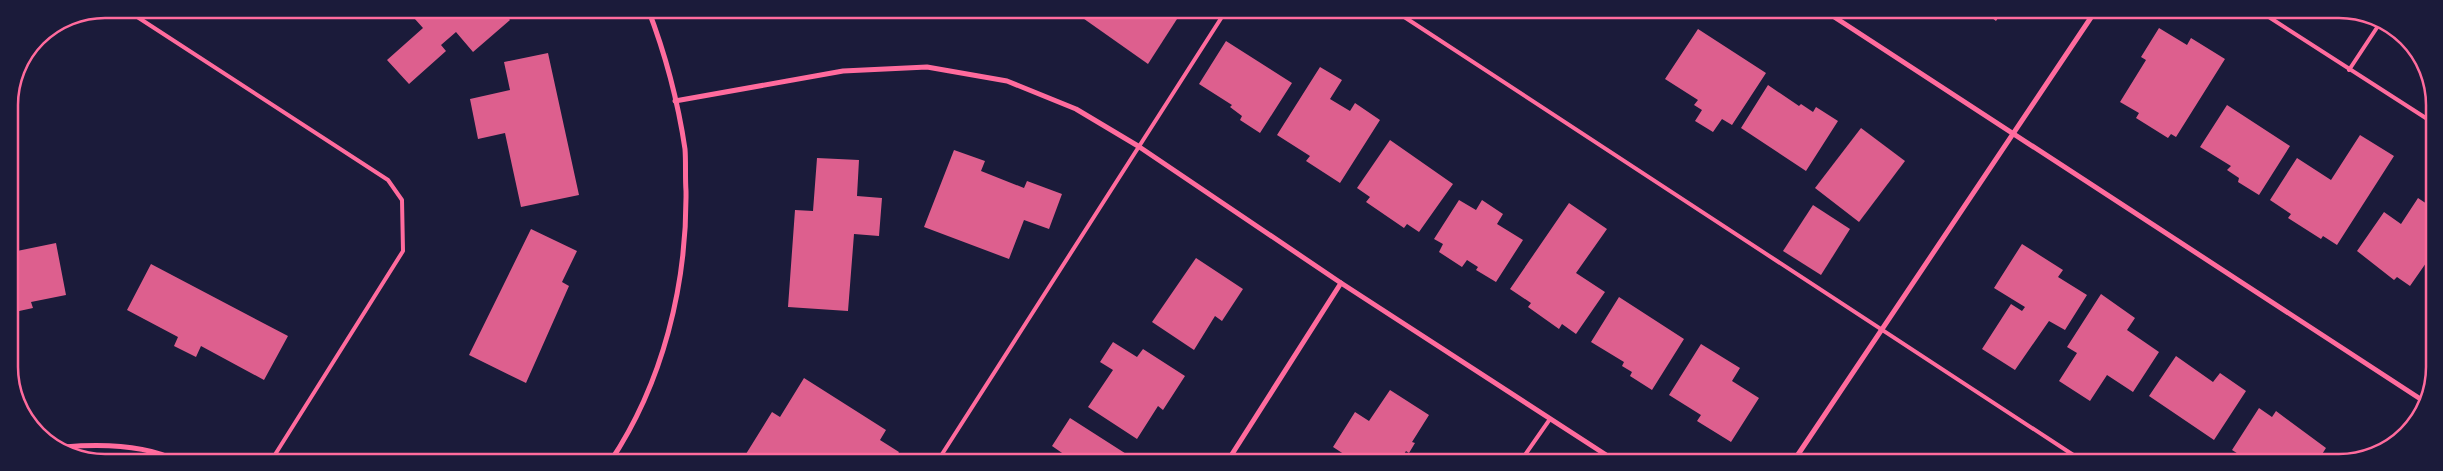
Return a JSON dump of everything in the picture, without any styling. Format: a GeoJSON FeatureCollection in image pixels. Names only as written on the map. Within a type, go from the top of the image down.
{"type":"FeatureCollection","features":[{"type":"Feature","properties":{"kind":"street"},"geometry":{"type":"LineString","coordinates":[[615,454],[622,444],[657,368],[678,297],[686,224],[685,150],[676,101],[651,18]]}},
{"type":"Feature","properties":{"kind":"street"},"geometry":{"type":"LineString","coordinates":[[1836,18],[2419,398]]}},
{"type":"Feature","properties":{"kind":"street"},"geometry":{"type":"LineString","coordinates":[[1798,454],[2091,18]]}},
{"type":"Feature","properties":{"kind":"street"},"geometry":{"type":"LineString","coordinates":[[676,101],[843,71],[927,67],[1007,81],[1076,109],[1138,146],[1341,283],[1605,454]]}},
{"type":"Feature","properties":{"kind":"street"},"geometry":{"type":"LineString","coordinates":[[1232,454],[1341,283]]}},
{"type":"Feature","properties":{"kind":"street"},"geometry":{"type":"LineString","coordinates":[[72,447],[95,444],[163,454]]}},
{"type":"Feature","properties":{"kind":"lane"},"geometry":{"type":"LineString","coordinates":[[139,18],[388,180],[402,200],[403,251],[276,454]]}},
{"type":"Feature","properties":{"kind":"lane"},"geometry":{"type":"LineString","coordinates":[[942,454],[1221,18]]}},
{"type":"Feature","properties":{"kind":"lane"},"geometry":{"type":"LineString","coordinates":[[1406,18],[2072,454]]}},
{"type":"Feature","properties":{"kind":"lane"},"geometry":{"type":"LineString","coordinates":[[2270,18],[2426,118]]}},
{"type":"Feature","properties":{"kind":"lane"},"geometry":{"type":"LineString","coordinates":[[2349,70],[2378,27]]}},
{"type":"Feature","properties":{"kind":"lane"},"geometry":{"type":"LineString","coordinates":[[1526,454],[1550,419]]}},
{"type":"Feature","properties":{"kind":"building"},"geometry":{"type":"Polygon","coordinates":[[[414,18],[508,18],[510,20],[473,52],[456,32],[441,45],[446,51],[409,84],[387,60],[423,28],[414,18]]]}},
{"type":"Feature","properties":{"kind":"building"},"geometry":{"type":"Polygon","coordinates":[[[1083,18],[1177,19],[1148,64],[1083,18]]]}},
{"type":"Feature","properties":{"kind":"building"},"geometry":{"type":"Polygon","coordinates":[[[2159,28],[2187,45],[2191,38],[2225,59],[2176,137],[2171,134],[2168,138],[2136,118],[2139,113],[2120,102],[2146,60],[2141,57],[2159,28]]]}},
{"type":"Feature","properties":{"kind":"building"},"geometry":{"type":"Polygon","coordinates":[[[1698,29],[1766,73],[1732,125],[1722,119],[1713,132],[1695,121],[1702,110],[1694,105],[1698,100],[1665,79],[1698,29]]]}},
{"type":"Feature","properties":{"kind":"building"},"geometry":{"type":"Polygon","coordinates":[[[1226,41],[1292,83],[1260,133],[1240,120],[1242,116],[1230,107],[1232,105],[1199,84],[1226,41]]]}},
{"type":"Feature","properties":{"kind":"building"},"geometry":{"type":"Polygon","coordinates":[[[548,53],[579,195],[521,207],[505,133],[478,139],[470,99],[510,90],[504,62],[548,53]]]}},
{"type":"Feature","properties":{"kind":"building"},"geometry":{"type":"Polygon","coordinates":[[[1320,67],[1342,80],[1330,99],[1350,111],[1355,103],[1380,120],[1340,183],[1306,161],[1310,156],[1277,135],[1320,67]]]}},
{"type":"Feature","properties":{"kind":"building"},"geometry":{"type":"Polygon","coordinates":[[[1768,85],[1799,106],[1801,104],[1813,112],[1816,107],[1838,121],[1806,171],[1741,128],[1768,85]]]}},
{"type":"Feature","properties":{"kind":"building"},"geometry":{"type":"Polygon","coordinates":[[[2227,105],[2290,146],[2259,195],[2238,182],[2239,178],[2227,170],[2231,166],[2200,147],[2227,105]]]}},
{"type":"Feature","properties":{"kind":"building"},"geometry":{"type":"Polygon","coordinates":[[[1861,128],[1905,161],[1859,222],[1815,188],[1861,128]]]}},
{"type":"Feature","properties":{"kind":"building"},"geometry":{"type":"Polygon","coordinates":[[[2360,135],[2394,156],[2337,245],[2323,236],[2321,239],[2288,218],[2291,214],[2270,200],[2297,158],[2331,180],[2360,135]]]}},
{"type":"Feature","properties":{"kind":"building"},"geometry":{"type":"Polygon","coordinates":[[[1390,140],[1453,184],[1419,232],[1407,224],[1404,228],[1366,202],[1370,197],[1357,188],[1390,140]]]}},
{"type":"Feature","properties":{"kind":"building"},"geometry":{"type":"Polygon","coordinates":[[[954,150],[985,161],[981,171],[1024,188],[1027,181],[1062,194],[1049,229],[1024,220],[1009,259],[924,227],[954,150]]]}},
{"type":"Feature","properties":{"kind":"building"},"geometry":{"type":"Polygon","coordinates":[[[817,158],[859,160],[857,196],[882,198],[879,236],[854,234],[848,311],[788,307],[795,210],[813,211],[817,158]]]}},
{"type":"Feature","properties":{"kind":"building"},"geometry":{"type":"Polygon","coordinates":[[[2418,198],[2426,203],[2426,263],[2410,286],[2397,277],[2394,280],[2357,251],[2384,212],[2401,224],[2418,198]]]}},
{"type":"Feature","properties":{"kind":"building"},"geometry":{"type":"Polygon","coordinates":[[[1459,200],[1476,210],[1482,200],[1503,214],[1497,224],[1523,240],[1496,282],[1476,270],[1478,267],[1467,260],[1462,267],[1439,252],[1443,244],[1434,239],[1459,200]]]}},
{"type":"Feature","properties":{"kind":"building"},"geometry":{"type":"Polygon","coordinates":[[[1569,203],[1607,229],[1576,273],[1605,292],[1576,334],[1562,324],[1559,329],[1528,307],[1531,303],[1510,289],[1569,203]]]}},
{"type":"Feature","properties":{"kind":"building"},"geometry":{"type":"Polygon","coordinates":[[[1813,205],[1850,229],[1821,275],[1783,251],[1813,205]]]}},
{"type":"Feature","properties":{"kind":"building"},"geometry":{"type":"Polygon","coordinates":[[[531,229],[577,251],[562,282],[569,286],[526,383],[469,355],[531,229]]]}},
{"type":"Feature","properties":{"kind":"building"},"geometry":{"type":"Polygon","coordinates":[[[56,243],[66,295],[31,302],[33,308],[18,311],[18,251],[56,243]]]}},
{"type":"Feature","properties":{"kind":"building"},"geometry":{"type":"Polygon","coordinates":[[[2022,244],[2063,270],[2058,277],[2087,295],[2065,330],[2049,321],[2015,370],[1982,349],[2011,304],[2022,311],[2025,307],[1994,288],[2022,244]]]}},
{"type":"Feature","properties":{"kind":"building"},"geometry":{"type":"Polygon","coordinates":[[[1196,258],[1243,289],[1222,321],[1215,316],[1194,350],[1152,322],[1196,258]]]}},
{"type":"Feature","properties":{"kind":"building"},"geometry":{"type":"Polygon","coordinates":[[[151,264],[288,336],[264,380],[201,346],[196,357],[174,346],[178,337],[127,310],[151,264]]]}},
{"type":"Feature","properties":{"kind":"building"},"geometry":{"type":"Polygon","coordinates":[[[2101,294],[2135,318],[2127,330],[2159,352],[2133,392],[2107,375],[2090,401],[2059,381],[2077,353],[2067,347],[2101,294]]]}},
{"type":"Feature","properties":{"kind":"building"},"geometry":{"type":"Polygon","coordinates":[[[1619,297],[1684,339],[1652,390],[1630,376],[1632,372],[1622,366],[1624,362],[1591,342],[1619,297]]]}},
{"type":"Feature","properties":{"kind":"building"},"geometry":{"type":"Polygon","coordinates":[[[1113,342],[1137,357],[1143,349],[1185,376],[1163,410],[1158,406],[1137,439],[1088,407],[1113,370],[1100,362],[1113,342]]]}},
{"type":"Feature","properties":{"kind":"building"},"geometry":{"type":"Polygon","coordinates":[[[1701,344],[1740,368],[1732,381],[1759,398],[1731,442],[1697,421],[1701,415],[1669,395],[1701,344]]]}},
{"type":"Feature","properties":{"kind":"building"},"geometry":{"type":"Polygon","coordinates":[[[2176,356],[2213,382],[2220,373],[2246,391],[2214,440],[2149,396],[2176,356]]]}},
{"type":"Feature","properties":{"kind":"building"},"geometry":{"type":"Polygon","coordinates":[[[804,378],[886,430],[880,440],[899,452],[898,454],[746,454],[772,412],[780,417],[804,378]]]}},
{"type":"Feature","properties":{"kind":"building"},"geometry":{"type":"Polygon","coordinates":[[[1390,390],[1429,415],[1412,442],[1415,443],[1409,453],[1406,451],[1404,454],[1344,454],[1333,447],[1355,412],[1369,421],[1390,390]]]}},
{"type":"Feature","properties":{"kind":"building"},"geometry":{"type":"Polygon","coordinates":[[[2259,408],[2272,417],[2276,411],[2326,448],[2322,454],[2238,454],[2232,450],[2259,408]]]}},
{"type":"Feature","properties":{"kind":"building"},"geometry":{"type":"Polygon","coordinates":[[[1070,418],[1126,454],[1064,454],[1052,446],[1070,418]]]}}]}
